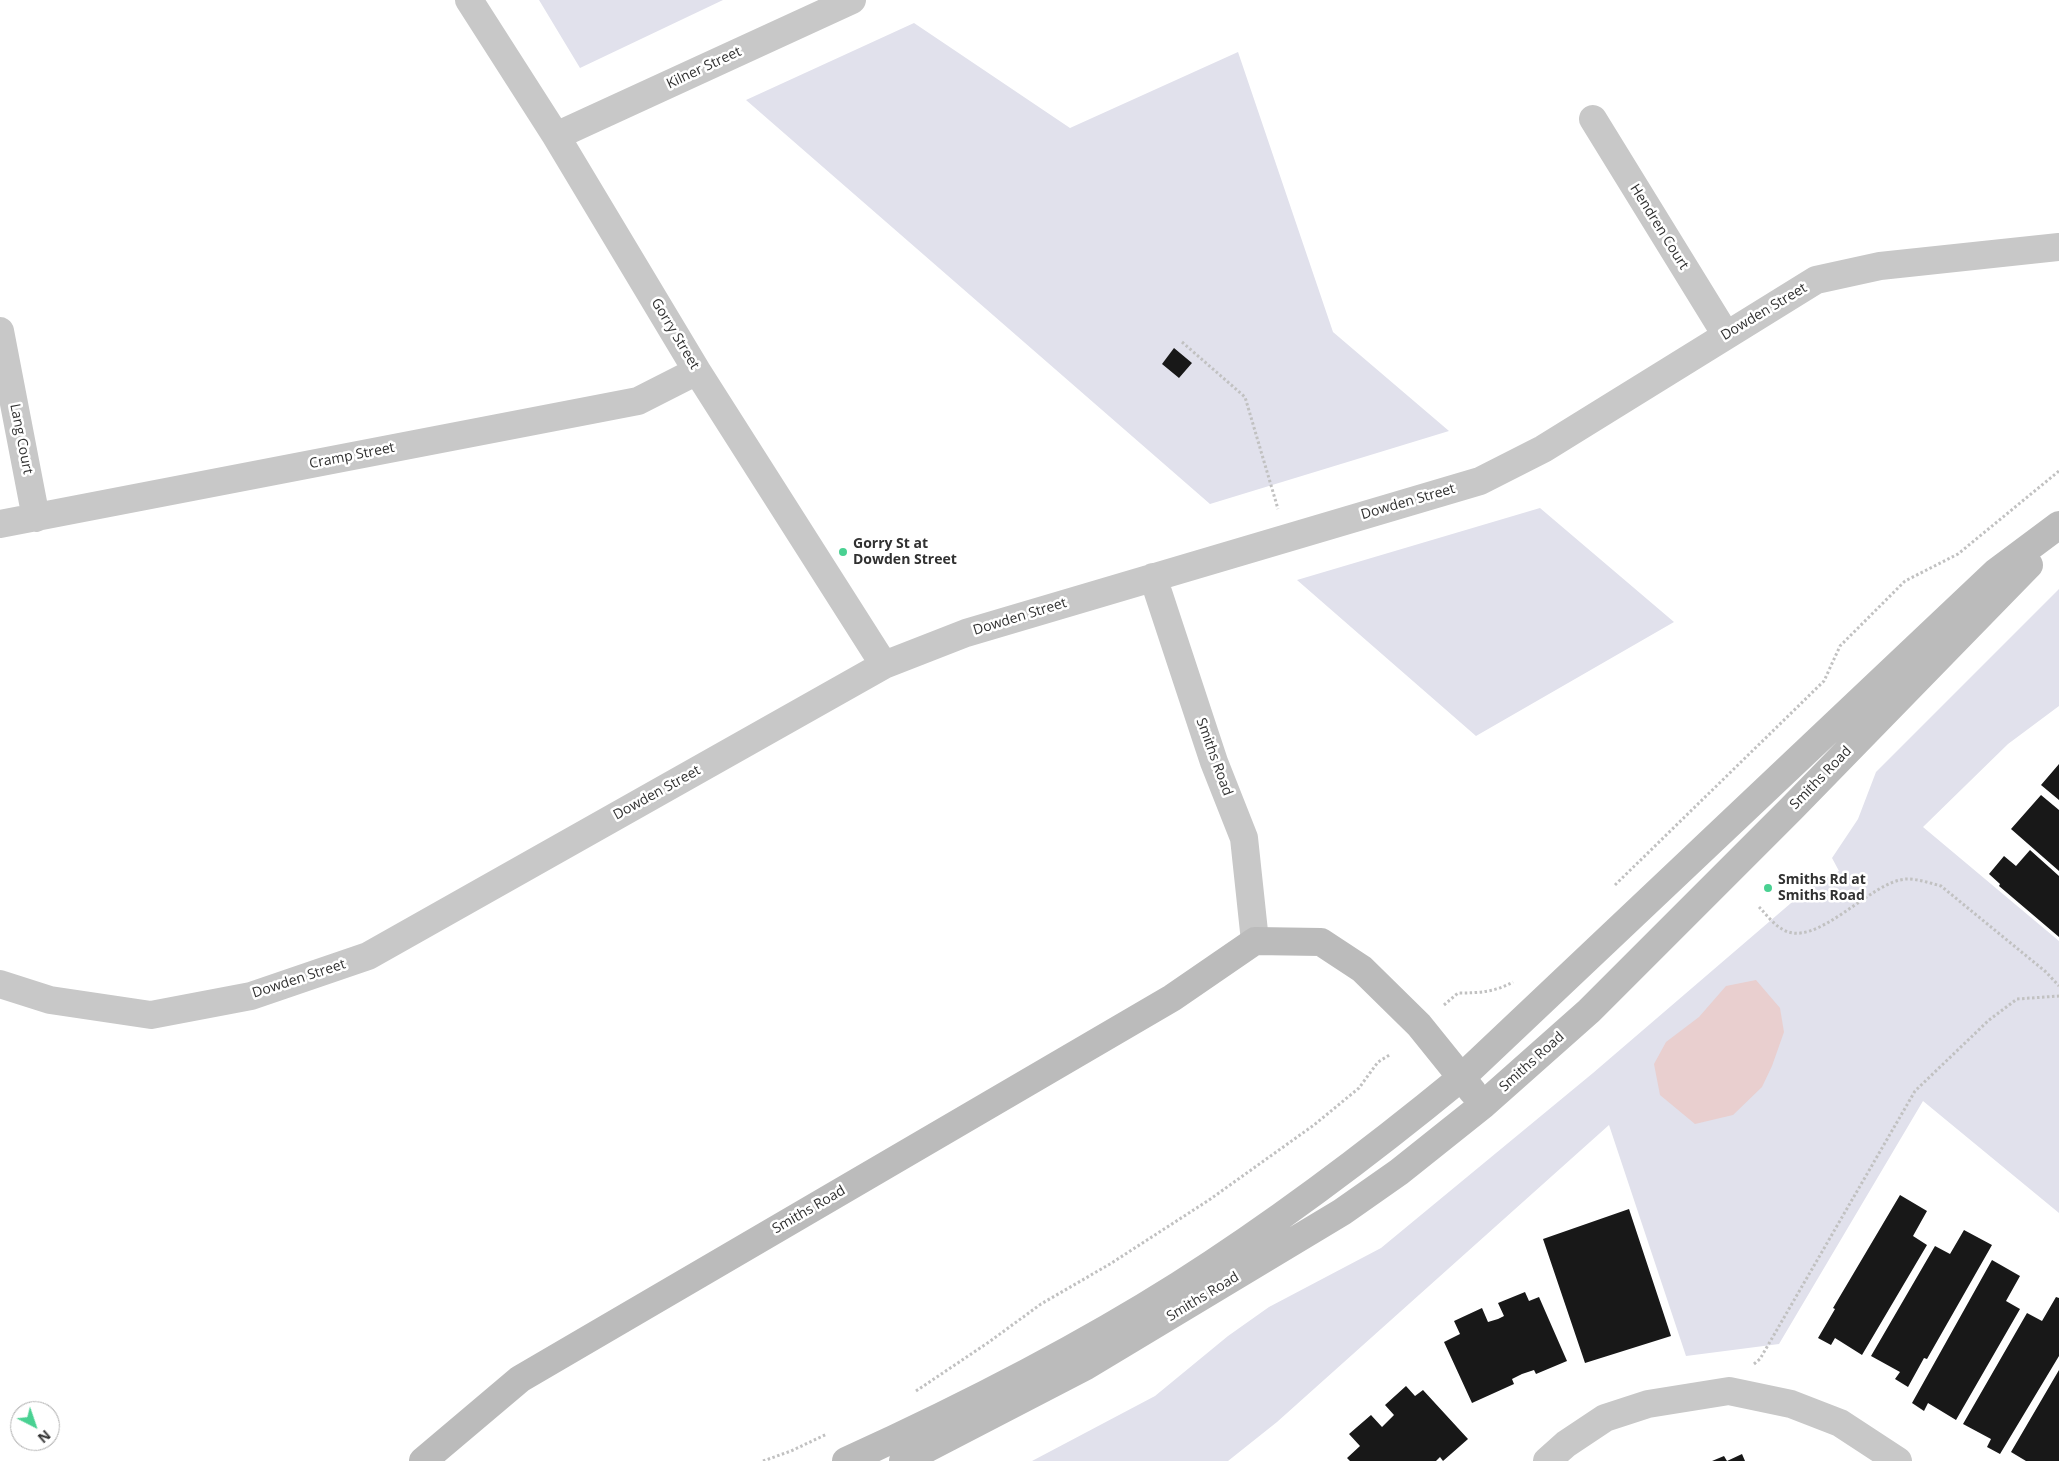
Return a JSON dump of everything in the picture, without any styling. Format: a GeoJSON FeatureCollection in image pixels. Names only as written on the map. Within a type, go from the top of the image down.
{"type":"FeatureCollection","features":[{"type":"Feature","properties":{"kind":"street","name":"Gorry Street"},"geometry":{"type":"LineString","coordinates":[[470,0],[556,136],[697,371],[884,665]]}},
{"type":"Feature","properties":{"kind":"street","name":"Kilner Street"},"geometry":{"type":"LineString","coordinates":[[556,136],[852,0]]}},
{"type":"Feature","properties":{"kind":"street","name":"Hendren Court"},"geometry":{"type":"LineString","coordinates":[[1593,120],[1726,335]]}},
{"type":"Feature","properties":{"kind":"street","name":"Dowden Street"},"geometry":{"type":"LineString","coordinates":[[0,984],[50,1000],[151,1015],[251,996],[368,956],[884,665],[966,633],[1480,481],[1543,449],[1816,280],[1880,266],[2059,247]]}},
{"type":"Feature","properties":{"kind":"street","name":"Lang Court"},"geometry":{"type":"LineString","coordinates":[[0,331],[36,518]]}},
{"type":"Feature","properties":{"kind":"street","name":"Cramp Street"},"geometry":{"type":"LineString","coordinates":[[0,524],[638,401],[697,371]]}},
{"type":"Feature","properties":{"kind":"street","name":"Smiths Road"},"geometry":{"type":"LineString","coordinates":[[846,1461],[945,1416],[1075,1346],[1178,1285],[1291,1209],[1398,1129],[1462,1077],[1996,572],[2059,525]]}},
{"type":"Feature","properties":{"kind":"street","name":"Smiths Road"},"geometry":{"type":"LineString","coordinates":[[903,1461],[1086,1366],[1342,1212],[1399,1172],[1483,1105],[1589,1011],[1792,808],[2059,533]]}},
{"type":"Feature","properties":{"kind":"street","name":"Smiths Road"},"geometry":{"type":"LineString","coordinates":[[423,1461],[520,1379],[1172,998],[1255,942],[1244,838],[1214,762],[1153,577]]}},
{"type":"Feature","properties":{"kind":"street"},"geometry":{"type":"LineString","coordinates":[[1255,942],[1321,942],[1362,969],[1419,1025],[1483,1105]]}},
{"type":"Feature","properties":{"kind":"street"},"geometry":{"type":"LineString","coordinates":[[1547,1461],[1566,1444],[1605,1418],[1648,1404],[1729,1391],[1791,1404],[1840,1423],[1898,1461]]}},
{"type":"Feature","properties":{"kind":"path"},"geometry":{"type":"LineString","coordinates":[[1182,342],[1245,397],[1287,538]]}},
{"type":"Feature","properties":{"kind":"path"},"geometry":{"type":"LineString","coordinates":[[1610,890],[1824,681],[1840,646],[1905,581],[1958,554],[2059,471]]}},
{"type":"Feature","properties":{"kind":"path"},"geometry":{"type":"LineString","coordinates":[[1759,907],[1781,929],[1801,933],[1822,926],[1892,882],[1906,879],[1941,886],[2046,972],[2059,986]]}},
{"type":"Feature","properties":{"kind":"path"},"geometry":{"type":"LineString","coordinates":[[1444,1006],[1458,993],[1479,994],[1500,990],[1518,979]]}},
{"type":"Feature","properties":{"kind":"path"},"geometry":{"type":"LineString","coordinates":[[1752,1365],[1760,1359],[1915,1091],[1989,1020],[2017,999],[2059,996]]}},
{"type":"Feature","properties":{"kind":"path"},"geometry":{"type":"LineString","coordinates":[[909,1396],[1041,1304],[1110,1264],[1241,1177],[1314,1125],[1359,1088],[1378,1062],[1391,1054]]}},
{"type":"Feature","properties":{"kind":"path"},"geometry":{"type":"LineString","coordinates":[[763,1461],[791,1451],[833,1431]]}},
{"type":"Feature","properties":{"kind":"shaded area"},"geometry":{"type":"Polygon","coordinates":[[[539,0],[723,0],[580,68],[539,0]]]}},
{"type":"Feature","properties":{"kind":"shaded area"},"geometry":{"type":"Polygon","coordinates":[[[914,23],[1070,128],[1238,52],[1333,332],[1449,431],[1210,504],[746,100],[914,23]]]}},
{"type":"Feature","properties":{"kind":"shaded area"},"geometry":{"type":"Polygon","coordinates":[[[1540,508],[1674,622],[1476,736],[1297,580],[1540,508]]]}},
{"type":"Feature","properties":{"kind":"shaded area"},"geometry":{"type":"Polygon","coordinates":[[[2059,589],[2059,706],[2008,744],[1923,827],[2059,941],[2059,1213],[1923,1101],[1779,1344],[1686,1356],[1609,1125],[1277,1422],[1228,1461],[1032,1461],[1155,1396],[1228,1336],[1269,1307],[1381,1248],[1593,1073],[1812,885],[1839,871],[1832,858],[1858,819],[1876,772],[2059,589]]]}},
{"type":"Feature","properties":{"kind":"shaded area"},"geometry":{"type":"Polygon","coordinates":[[[1756,980],[1780,1008],[1784,1032],[1772,1066],[1762,1087],[1733,1115],[1695,1124],[1660,1095],[1654,1064],[1666,1042],[1699,1017],[1726,986],[1756,980]]]}},
{"type":"Feature","properties":{"kind":"building"},"geometry":{"type":"Polygon","coordinates":[[[1174,348],[1192,363],[1179,378],[1162,364],[1174,348]]]}},
{"type":"Feature","properties":{"kind":"building"},"geometry":{"type":"Polygon","coordinates":[[[2059,764],[2059,800],[2041,785],[2059,764]]]}},
{"type":"Feature","properties":{"kind":"building"},"geometry":{"type":"Polygon","coordinates":[[[2041,795],[2059,810],[2059,871],[2011,829],[2041,795]]]}},
{"type":"Feature","properties":{"kind":"building"},"geometry":{"type":"Polygon","coordinates":[[[2030,850],[2059,876],[2059,937],[1999,886],[2000,884],[1989,874],[2004,856],[2016,866],[2030,850]]]}},
{"type":"Feature","properties":{"kind":"building"},"geometry":{"type":"Polygon","coordinates":[[[1900,1195],[1927,1211],[1913,1236],[1927,1245],[1862,1355],[1835,1338],[1831,1345],[1818,1338],[1835,1309],[1833,1308],[1900,1195]]]}},
{"type":"Feature","properties":{"kind":"building"},"geometry":{"type":"Polygon","coordinates":[[[1629,1209],[1671,1336],[1585,1363],[1543,1239],[1629,1209]]]}},
{"type":"Feature","properties":{"kind":"building"},"geometry":{"type":"Polygon","coordinates":[[[1964,1230],[1992,1245],[1927,1359],[1924,1358],[1908,1387],[1895,1379],[1900,1372],[1871,1356],[1935,1246],[1950,1254],[1964,1230]]]}},
{"type":"Feature","properties":{"kind":"building"},"geometry":{"type":"Polygon","coordinates":[[[1992,1260],[2020,1276],[2006,1301],[2020,1309],[1956,1420],[1928,1403],[1924,1411],[1912,1403],[1992,1260]]]}},
{"type":"Feature","properties":{"kind":"building"},"geometry":{"type":"Polygon","coordinates":[[[1525,1292],[1529,1301],[1539,1297],[1567,1361],[1536,1374],[1534,1370],[1522,1374],[1512,1379],[1514,1384],[1472,1403],[1444,1342],[1460,1334],[1454,1321],[1482,1308],[1488,1322],[1498,1319],[1504,1316],[1498,1303],[1525,1292]]]}},
{"type":"Feature","properties":{"kind":"building"},"geometry":{"type":"Polygon","coordinates":[[[2056,1297],[2059,1298],[2059,1356],[2000,1454],[1987,1447],[1991,1439],[1963,1424],[2027,1313],[2042,1321],[2056,1297]]]}},
{"type":"Feature","properties":{"kind":"building"},"geometry":{"type":"Polygon","coordinates":[[[2059,1370],[2059,1461],[2026,1461],[2011,1452],[2059,1370]]]}},
{"type":"Feature","properties":{"kind":"building"},"geometry":{"type":"Polygon","coordinates":[[[1406,1386],[1415,1396],[1423,1390],[1468,1439],[1443,1461],[1440,1457],[1436,1461],[1350,1461],[1347,1458],[1360,1446],[1349,1434],[1371,1415],[1382,1427],[1394,1415],[1385,1405],[1406,1386]]]}},
{"type":"Feature","properties":{"kind":"building"},"geometry":{"type":"Polygon","coordinates":[[[1742,1454],[1745,1461],[1727,1461],[1742,1454]]]}},
{"type":"Feature","properties":{"kind":"building"},"geometry":{"type":"Polygon","coordinates":[[[1724,1456],[1727,1461],[1712,1461],[1724,1456]]]}},
{"type":"Feature","properties":{"kind":"place","name":"Gorry St at Dowden Street"},"geometry":{"type":"Point","coordinates":[843,552]}},
{"type":"Feature","properties":{"kind":"place","name":"Smiths Rd at Smiths Road"},"geometry":{"type":"Point","coordinates":[1768,888]}}]}
